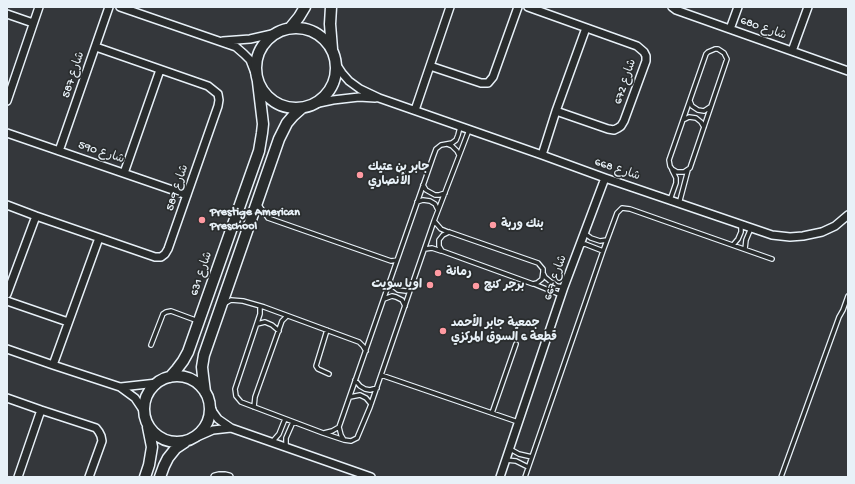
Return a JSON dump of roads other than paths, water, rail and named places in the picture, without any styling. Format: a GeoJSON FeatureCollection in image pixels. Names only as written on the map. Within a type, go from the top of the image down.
{"type":"FeatureCollection","features":[{"type":"Feature","properties":{"kind":"main road"},"geometry":{"type":"LineString","coordinates":[[290,28],[305,7]]}},
{"type":"Feature","properties":{"kind":"main road"},"geometry":{"type":"LineString","coordinates":[[331,7],[330,24],[332,49]]}},
{"type":"Feature","properties":{"kind":"main road"},"geometry":{"type":"LineString","coordinates":[[290,28],[303,28],[314,32],[324,39],[332,49],[335,56],[336,64],[334,80],[327,94],[314,104],[302,108],[288,108],[276,103],[265,94],[257,78],[256,59],[262,45],[272,34],[280,30],[290,28]]}},
{"type":"Feature","properties":{"kind":"main road","name":"شارع 631"},"geometry":{"type":"LineString","coordinates":[[170,377],[188,352],[259,151],[263,124],[257,78]]}},
{"type":"Feature","properties":{"kind":"main road"},"geometry":{"type":"LineString","coordinates":[[160,477],[168,458],[176,448],[196,436],[207,423],[210,405],[205,392],[202,367],[204,356],[279,139],[283,129],[293,116],[302,108]]}},
{"type":"Feature","properties":{"kind":"main road"},"geometry":{"type":"LineString","coordinates":[[185,442],[176,443],[160,439],[148,427],[144,419],[143,410],[146,395],[157,382],[177,376],[196,382],[205,392]]}},
{"type":"Feature","properties":{"kind":"main road"},"geometry":{"type":"LineString","coordinates":[[145,477],[152,447],[148,427]]}},
{"type":"Feature","properties":{"kind":"street"},"geometry":{"type":"LineString","coordinates":[[7,101],[38,7]]}},
{"type":"Feature","properties":{"kind":"street","name":"شارع 587"},"geometry":{"type":"LineString","coordinates":[[60,151],[109,7]]}},
{"type":"Feature","properties":{"kind":"street"},"geometry":{"type":"LineString","coordinates":[[120,7],[236,47],[250,60],[257,78]]}},
{"type":"Feature","properties":{"kind":"street"},"geometry":{"type":"LineString","coordinates":[[415,110],[450,7]]}},
{"type":"Feature","properties":{"kind":"street"},"geometry":{"type":"LineString","coordinates":[[430,66],[481,83],[488,83],[494,77],[518,7]]}},
{"type":"Feature","properties":{"kind":"street","name":"شارع 672"},"geometry":{"type":"LineString","coordinates":[[528,7],[637,46],[641,48],[646,56],[646,61],[624,122],[618,128],[614,130],[608,129],[556,111]]}},
{"type":"Feature","properties":{"kind":"street","name":"شارع 680"},"geometry":{"type":"LineString","coordinates":[[672,7],[676,10],[848,71]]}},
{"type":"Feature","properties":{"kind":"street"},"geometry":{"type":"LineString","coordinates":[[730,29],[738,7]]}},
{"type":"Feature","properties":{"kind":"street"},"geometry":{"type":"LineString","coordinates":[[792,51],[808,7]]}},
{"type":"Feature","properties":{"kind":"street"},"geometry":{"type":"LineString","coordinates":[[7,14],[33,23]]}},
{"type":"Feature","properties":{"kind":"street"},"geometry":{"type":"LineString","coordinates":[[542,155],[586,28]]}},
{"type":"Feature","properties":{"kind":"street"},"geometry":{"type":"LineString","coordinates":[[222,42],[250,39],[272,34]]}},
{"type":"Feature","properties":{"kind":"street","name":"شارع 589"},"geometry":{"type":"LineString","coordinates":[[7,205],[155,257],[161,257],[168,249],[218,106],[218,94],[208,86],[96,47]]}},
{"type":"Feature","properties":{"kind":"street","name":"شارع 668"},"geometry":{"type":"LineString","coordinates":[[336,64],[349,81],[360,89],[379,98],[679,204],[772,235],[790,237],[822,232],[835,226],[848,215]]}},
{"type":"Feature","properties":{"kind":"street"},"geometry":{"type":"LineString","coordinates":[[124,173],[160,70]]}},
{"type":"Feature","properties":{"kind":"street","name":"شارع 668"},"geometry":{"type":"LineString","coordinates":[[314,104],[359,97],[379,98]]}},
{"type":"Feature","properties":{"kind":"street","name":"شارع 590"},"geometry":{"type":"LineString","coordinates":[[7,133],[187,196]]}},
{"type":"Feature","properties":{"kind":"street","name":"شارع 667"},"geometry":{"type":"LineString","coordinates":[[500,477],[564,287],[605,178]]}},
{"type":"Feature","properties":{"kind":"street"},"geometry":{"type":"LineString","coordinates":[[7,294],[36,216]]}},
{"type":"Feature","properties":{"kind":"street"},"geometry":{"type":"LineString","coordinates":[[53,365],[99,238]]}},
{"type":"Feature","properties":{"kind":"street"},"geometry":{"type":"LineString","coordinates":[[7,301],[68,322]]}},
{"type":"Feature","properties":{"kind":"street"},"geometry":{"type":"LineString","coordinates":[[7,349],[120,387],[134,398],[143,410]]}},
{"type":"Feature","properties":{"kind":"street"},"geometry":{"type":"LineString","coordinates":[[120,387],[137,386],[157,382]]}},
{"type":"Feature","properties":{"kind":"street"},"geometry":{"type":"LineString","coordinates":[[7,398],[96,428],[102,441],[89,477]]}},
{"type":"Feature","properties":{"kind":"street"},"geometry":{"type":"LineString","coordinates":[[210,405],[218,419],[231,428],[286,447],[355,474],[371,477]]}},
{"type":"Feature","properties":{"kind":"street"},"geometry":{"type":"LineString","coordinates":[[18,477],[40,410]]}},
{"type":"Feature","properties":{"kind":"street"},"geometry":{"type":"LineString","coordinates":[[196,436],[213,430],[231,428]]}},
{"type":"Feature","properties":{"kind":"street"},"geometry":{"type":"LineString","coordinates":[[215,477],[229,477]]}},
{"type":"Feature","properties":{"kind":"lane"},"geometry":{"type":"LineString","coordinates":[[670,200],[676,183],[676,178],[669,164],[669,160],[706,54],[711,50],[718,50],[724,53],[727,59],[690,168],[688,170],[679,204]]}},
{"type":"Feature","properties":{"kind":"lane"},"geometry":{"type":"LineString","coordinates":[[690,100],[692,106],[701,111],[707,110],[712,105]]}},
{"type":"Feature","properties":{"kind":"lane"},"geometry":{"type":"LineString","coordinates":[[683,120],[689,117],[696,118],[701,122],[704,128]]}},
{"type":"Feature","properties":{"kind":"lane"},"geometry":{"type":"LineString","coordinates":[[323,433],[332,431],[339,426],[436,149],[441,145],[452,143],[456,140],[460,126]]}},
{"type":"Feature","properties":{"kind":"lane"},"geometry":{"type":"LineString","coordinates":[[260,306],[260,314],[236,389],[236,396],[241,402],[323,433],[344,440],[351,441],[357,438],[377,388],[424,249],[469,129]]}},
{"type":"Feature","properties":{"kind":"lane"},"geometry":{"type":"LineString","coordinates":[[446,144],[452,146],[459,155]]}},
{"type":"Feature","properties":{"kind":"lane"},"geometry":{"type":"LineString","coordinates":[[672,169],[677,172],[688,170]]}},
{"type":"Feature","properties":{"kind":"lane"},"geometry":{"type":"LineString","coordinates":[[423,185],[426,190],[435,195],[445,193]]}},
{"type":"Feature","properties":{"kind":"lane"},"geometry":{"type":"LineString","coordinates":[[417,202],[423,200],[430,201],[435,204],[438,210]]}},
{"type":"Feature","properties":{"kind":"lane"},"geometry":{"type":"LineString","coordinates":[[257,202],[268,218],[391,261],[397,260]]}},
{"type":"Feature","properties":{"kind":"lane"},"geometry":{"type":"LineString","coordinates":[[525,477],[603,251],[617,213],[622,208],[630,209],[772,259]]}},
{"type":"Feature","properties":{"kind":"lane"},"geometry":{"type":"LineString","coordinates":[[434,221],[441,228],[449,232],[538,263],[543,269],[546,277],[551,282],[557,286],[564,287]]}},
{"type":"Feature","properties":{"kind":"lane"},"geometry":{"type":"LineString","coordinates":[[733,245],[741,232],[741,225]]}},
{"type":"Feature","properties":{"kind":"lane"},"geometry":{"type":"LineString","coordinates":[[745,249],[746,240],[751,228]]}},
{"type":"Feature","properties":{"kind":"lane"},"geometry":{"type":"LineString","coordinates":[[442,251],[439,246],[439,240],[443,234],[449,232]]}},
{"type":"Feature","properties":{"kind":"lane"},"geometry":{"type":"LineString","coordinates":[[584,233],[600,241],[607,240]]}},
{"type":"Feature","properties":{"kind":"lane"},"geometry":{"type":"LineString","coordinates":[[579,246],[586,244],[603,251]]}},
{"type":"Feature","properties":{"kind":"lane"},"geometry":{"type":"LineString","coordinates":[[424,249],[432,248],[439,250],[562,295]]}},
{"type":"Feature","properties":{"kind":"lane"},"geometry":{"type":"LineString","coordinates":[[533,284],[539,281],[543,276],[543,272]]}},
{"type":"Feature","properties":{"kind":"lane"},"geometry":{"type":"LineString","coordinates":[[390,281],[398,290],[406,291],[411,289]]}},
{"type":"Feature","properties":{"kind":"lane"},"geometry":{"type":"LineString","coordinates":[[384,298],[392,296],[396,297],[402,300],[405,306]]}},
{"type":"Feature","properties":{"kind":"lane"},"geometry":{"type":"LineString","coordinates":[[781,477],[848,296]]}},
{"type":"Feature","properties":{"kind":"lane"},"geometry":{"type":"LineString","coordinates":[[221,305],[231,300],[243,301],[260,306],[359,342],[364,346],[366,351]]}},
{"type":"Feature","properties":{"kind":"lane"},"geometry":{"type":"LineString","coordinates":[[151,345],[163,314],[166,312],[171,311],[199,321]]}},
{"type":"Feature","properties":{"kind":"lane"},"geometry":{"type":"LineString","coordinates":[[254,407],[255,397],[282,321],[287,316]]}},
{"type":"Feature","properties":{"kind":"lane"},"geometry":{"type":"LineString","coordinates":[[257,324],[265,322],[272,324],[279,331]]}},
{"type":"Feature","properties":{"kind":"lane"},"geometry":{"type":"LineString","coordinates":[[327,330],[316,366],[318,369],[329,374]]}},
{"type":"Feature","properties":{"kind":"lane"},"geometry":{"type":"LineString","coordinates":[[492,413],[516,344]]}},
{"type":"Feature","properties":{"kind":"lane"},"geometry":{"type":"LineString","coordinates":[[381,375],[518,423]]}},
{"type":"Feature","properties":{"kind":"lane"},"geometry":{"type":"LineString","coordinates":[[356,380],[360,386],[365,389],[370,390],[377,388]]}},
{"type":"Feature","properties":{"kind":"lane"},"geometry":{"type":"LineString","coordinates":[[350,396],[360,395],[366,398],[371,404]]}},
{"type":"Feature","properties":{"kind":"lane"},"geometry":{"type":"LineString","coordinates":[[272,442],[279,434],[284,419]]}},
{"type":"Feature","properties":{"kind":"lane"},"geometry":{"type":"LineString","coordinates":[[286,447],[286,438],[293,422]]}},
{"type":"Feature","properties":{"kind":"lane"},"geometry":{"type":"LineString","coordinates":[[339,426],[344,440]]}},
{"type":"Feature","properties":{"kind":"lane"},"geometry":{"type":"LineString","coordinates":[[510,449],[519,454],[532,457]]}},
{"type":"Feature","properties":{"kind":"lane"},"geometry":{"type":"LineString","coordinates":[[506,460],[516,461],[528,467]]}},
{"type":"Feature","properties":{"kind":"place","name":"جابر بن عتيك الأنصاري"},"geometry":{"type":"Point","coordinates":[360,175]}},
{"type":"Feature","properties":{"kind":"place","name":"Prestige American Preschool"},"geometry":{"type":"Point","coordinates":[202,220]}},
{"type":"Feature","properties":{"kind":"place","name":"بنك وربة"},"geometry":{"type":"Point","coordinates":[493,225]}},
{"type":"Feature","properties":{"kind":"place","name":"رمانة"},"geometry":{"type":"Point","coordinates":[438,273]}},
{"type":"Feature","properties":{"kind":"place","name":"اويا سويت"},"geometry":{"type":"Point","coordinates":[430,285]}},
{"type":"Feature","properties":{"kind":"place","name":"برجر كنج"},"geometry":{"type":"Point","coordinates":[476,286]}},
{"type":"Feature","properties":{"kind":"place","name":"جمعية جابر الأحمد قطعة 6 السوق المركزي"},"geometry":{"type":"Point","coordinates":[443,331]}}]}
